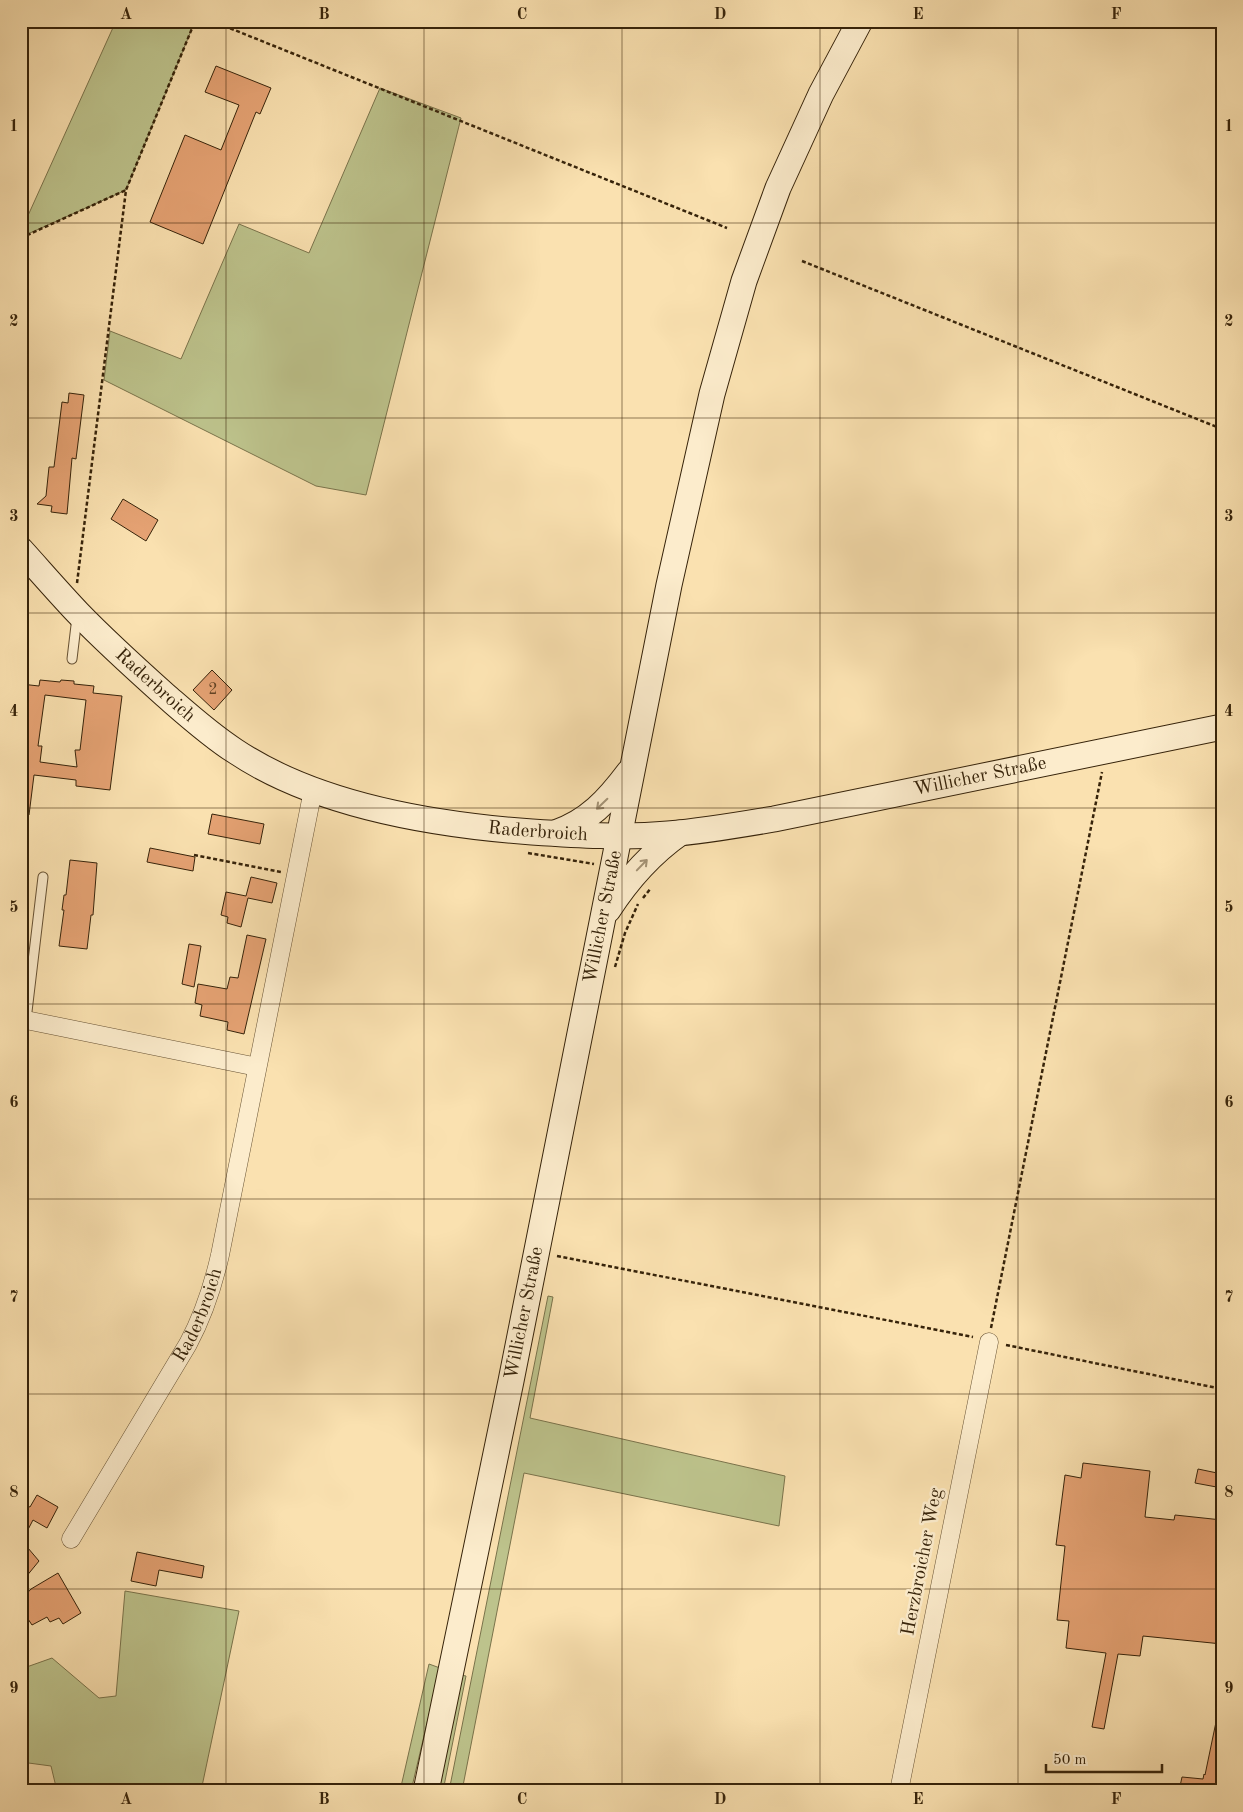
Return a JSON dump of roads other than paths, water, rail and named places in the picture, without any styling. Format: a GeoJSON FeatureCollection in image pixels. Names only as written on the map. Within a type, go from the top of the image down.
{"type":"FeatureCollection","features":[{"type":"Feature","properties":{"kind":"main road","name":"Willicher Straße"},"geometry":{"type":"LineString","coordinates":[[426,1791],[669,585],[710,403],[744,281],[766,220],[792,156],[821,94],[860,21]]}},
{"type":"Feature","properties":{"kind":"main road","name":"Raderbroich"},"geometry":{"type":"LineString","coordinates":[[21,550],[76,610],[145,677],[219,740],[268,770],[313,790],[379,809],[438,821],[554,834],[619,836]]}},
{"type":"Feature","properties":{"kind":"main road","name":"Willicher Straße"},"geometry":{"type":"LineString","coordinates":[[619,836],[680,833],[774,819],[1222,727]]}},
{"type":"Feature","properties":{"kind":"main road"},"geometry":{"type":"LineString","coordinates":[[554,834],[593,813],[610,796],[633,766]]}},
{"type":"Feature","properties":{"kind":"main road"},"geometry":{"type":"LineString","coordinates":[[603,918],[623,887],[639,868],[657,850],[680,833]]}},
{"type":"Feature","properties":{"kind":"street","name":"Raderbroich"},"geometry":{"type":"LineString","coordinates":[[72,1539],[188,1344],[204,1311],[219,1261],[313,790]]}},
{"type":"Feature","properties":{"kind":"street"},"geometry":{"type":"LineString","coordinates":[[24,1020],[257,1067]]}},
{"type":"Feature","properties":{"kind":"street","name":"Herzbroicher Weg"},"geometry":{"type":"LineString","coordinates":[[899,1791],[988,1342]]}},
{"type":"Feature","properties":{"kind":"lane"},"geometry":{"type":"LineString","coordinates":[[72,660],[76,610]]}},
{"type":"Feature","properties":{"kind":"lane"},"geometry":{"type":"LineString","coordinates":[[24,1020],[43,876]]}}]}
